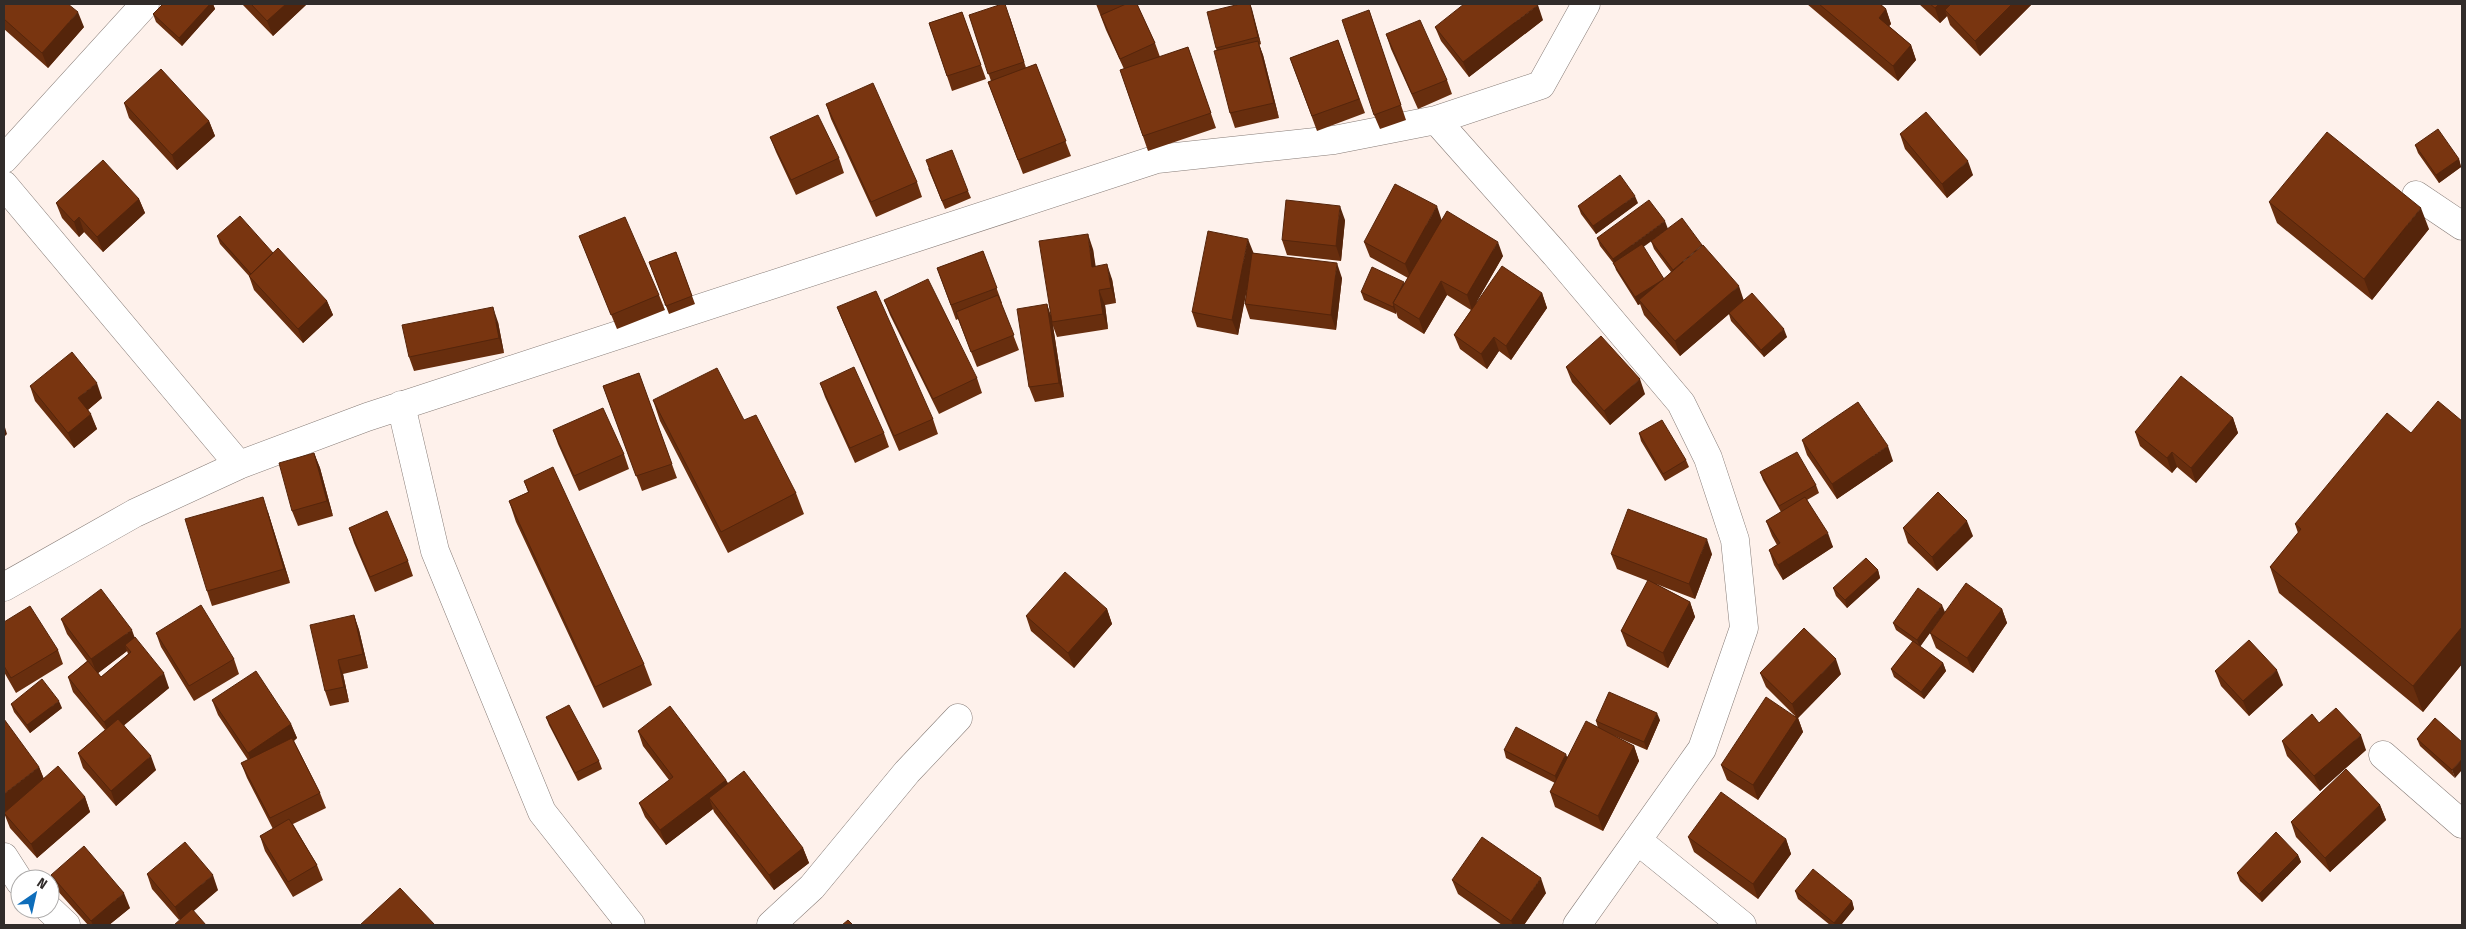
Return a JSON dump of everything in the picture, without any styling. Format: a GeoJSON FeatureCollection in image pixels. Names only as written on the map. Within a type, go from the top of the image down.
{"type":"FeatureCollection","features":[{"type":"Feature","properties":{"kind":"street"},"geometry":{"type":"LineString","coordinates":[[4,159],[145,4]]}},
{"type":"Feature","properties":{"kind":"street"},"geometry":{"type":"LineString","coordinates":[[4,587],[135,513],[239,465],[401,405],[1157,160],[1334,140],[1436,120],[1541,85],[1586,4]]}},
{"type":"Feature","properties":{"kind":"street"},"geometry":{"type":"LineString","coordinates":[[1436,120],[1555,254],[1681,403],[1708,458],[1735,540],[1744,628],[1702,749],[1577,925]]}},
{"type":"Feature","properties":{"kind":"street"},"geometry":{"type":"LineString","coordinates":[[4,185],[239,465]]}},
{"type":"Feature","properties":{"kind":"street"},"geometry":{"type":"LineString","coordinates":[[2416,195],[2462,226]]}},
{"type":"Feature","properties":{"kind":"street"},"geometry":{"type":"LineString","coordinates":[[401,405],[435,551],[542,812],[631,925]]}},
{"type":"Feature","properties":{"kind":"street"},"geometry":{"type":"LineString","coordinates":[[771,925],[812,887],[907,772],[958,718]]}},
{"type":"Feature","properties":{"kind":"street"},"geometry":{"type":"LineString","coordinates":[[2383,755],[2462,824]]}},
{"type":"Feature","properties":{"kind":"street"},"geometry":{"type":"LineString","coordinates":[[1637,840],[1742,925]]}},
{"type":"Feature","properties":{"kind":"street"},"geometry":{"type":"LineString","coordinates":[[4,857],[12,869]]}},
{"type":"Feature","properties":{"kind":"building"},"geometry":{"type":"Polygon","coordinates":[[[4,4],[68,4],[78,12],[42,53],[4,19],[4,4]]]}},
{"type":"Feature","properties":{"kind":"building"},"geometry":{"type":"Polygon","coordinates":[[[163,4],[210,4],[179,38],[153,14],[163,4]]]}},
{"type":"Feature","properties":{"kind":"building"},"geometry":{"type":"Polygon","coordinates":[[[251,4],[286,4],[267,21],[251,4]]]}},
{"type":"Feature","properties":{"kind":"building"},"geometry":{"type":"Polygon","coordinates":[[[1005,4],[1024,62],[988,74],[969,15],[1005,4]]]}},
{"type":"Feature","properties":{"kind":"building"},"geometry":{"type":"Polygon","coordinates":[[[1126,4],[1137,4],[1155,43],[1120,59],[1101,15],[1126,4]]]}},
{"type":"Feature","properties":{"kind":"building"},"geometry":{"type":"Polygon","coordinates":[[[1240,4],[1250,4],[1258,37],[1216,48],[1207,12],[1240,4]]]}},
{"type":"Feature","properties":{"kind":"building"},"geometry":{"type":"Polygon","coordinates":[[[1464,4],[1538,5],[1463,62],[1435,27],[1464,4]]]}},
{"type":"Feature","properties":{"kind":"building"},"geometry":{"type":"Polygon","coordinates":[[[1819,4],[1880,4],[1886,9],[1879,18],[1911,45],[1893,66],[1819,4]]]}},
{"type":"Feature","properties":{"kind":"building"},"geometry":{"type":"Polygon","coordinates":[[[1930,4],[1939,4],[1935,8],[1930,4]]]}},
{"type":"Feature","properties":{"kind":"building"},"geometry":{"type":"Polygon","coordinates":[[[1951,4],[2012,4],[1975,41],[1945,10],[1951,4]]]}},
{"type":"Feature","properties":{"kind":"building"},"geometry":{"type":"Polygon","coordinates":[[[1369,10],[1401,105],[1374,115],[1342,20],[1369,10]]]}},
{"type":"Feature","properties":{"kind":"building"},"geometry":{"type":"Polygon","coordinates":[[[962,12],[981,65],[947,76],[929,23],[962,12]]]}},
{"type":"Feature","properties":{"kind":"building"},"geometry":{"type":"Polygon","coordinates":[[[1420,20],[1447,80],[1412,94],[1386,34],[1420,20]]]}},
{"type":"Feature","properties":{"kind":"building"},"geometry":{"type":"Polygon","coordinates":[[[1338,40],[1359,99],[1312,116],[1290,58],[1338,40]]]}},
{"type":"Feature","properties":{"kind":"building"},"geometry":{"type":"Polygon","coordinates":[[[1258,41],[1274,103],[1230,113],[1214,51],[1258,41]]]}},
{"type":"Feature","properties":{"kind":"building"},"geometry":{"type":"Polygon","coordinates":[[[1188,47],[1211,113],[1143,136],[1120,70],[1188,47]]]}},
{"type":"Feature","properties":{"kind":"building"},"geometry":{"type":"Polygon","coordinates":[[[1036,64],[1066,141],[1018,160],[988,82],[1036,64]]]}},
{"type":"Feature","properties":{"kind":"building"},"geometry":{"type":"Polygon","coordinates":[[[161,69],[209,121],[172,155],[124,103],[161,69]]]}},
{"type":"Feature","properties":{"kind":"building"},"geometry":{"type":"Polygon","coordinates":[[[873,83],[917,182],[871,202],[826,104],[873,83]]]}},
{"type":"Feature","properties":{"kind":"building"},"geometry":{"type":"Polygon","coordinates":[[[1926,112],[1968,161],[1942,184],[1900,134],[1926,112]]]}},
{"type":"Feature","properties":{"kind":"building"},"geometry":{"type":"Polygon","coordinates":[[[818,115],[839,158],[791,180],[770,137],[818,115]]]}},
{"type":"Feature","properties":{"kind":"building"},"geometry":{"type":"Polygon","coordinates":[[[2438,129],[2459,159],[2436,175],[2415,145],[2438,129]]]}},
{"type":"Feature","properties":{"kind":"building"},"geometry":{"type":"Polygon","coordinates":[[[2327,132],[2421,208],[2364,279],[2269,202],[2327,132]]]}},
{"type":"Feature","properties":{"kind":"building"},"geometry":{"type":"Polygon","coordinates":[[[952,150],[968,191],[942,201],[926,160],[952,150]]]}},
{"type":"Feature","properties":{"kind":"building"},"geometry":{"type":"Polygon","coordinates":[[[103,160],[139,199],[97,237],[79,217],[74,222],[56,203],[103,160]]]}},
{"type":"Feature","properties":{"kind":"building"},"geometry":{"type":"Polygon","coordinates":[[[1620,175],[1635,196],[1593,226],[1578,206],[1620,175]]]}},
{"type":"Feature","properties":{"kind":"building"},"geometry":{"type":"Polygon","coordinates":[[[1395,184],[1437,206],[1405,264],[1364,242],[1395,184]]]}},
{"type":"Feature","properties":{"kind":"building"},"geometry":{"type":"Polygon","coordinates":[[[1286,200],[1340,206],[1336,246],[1282,240],[1286,200]]]}},
{"type":"Feature","properties":{"kind":"building"},"geometry":{"type":"Polygon","coordinates":[[[1649,200],[1665,221],[1613,259],[1597,238],[1649,200]]]}},
{"type":"Feature","properties":{"kind":"building"},"geometry":{"type":"Polygon","coordinates":[[[1447,211],[1498,242],[1467,295],[1441,281],[1419,319],[1393,303],[1447,211]]]}},
{"type":"Feature","properties":{"kind":"building"},"geometry":{"type":"Polygon","coordinates":[[[240,216],[273,253],[251,274],[217,236],[240,216]]]}},
{"type":"Feature","properties":{"kind":"building"},"geometry":{"type":"Polygon","coordinates":[[[625,217],[659,295],[611,315],[579,236],[625,217]]]}},
{"type":"Feature","properties":{"kind":"building"},"geometry":{"type":"Polygon","coordinates":[[[1682,218],[1702,245],[1673,270],[1651,241],[1682,218]]]}},
{"type":"Feature","properties":{"kind":"building"},"geometry":{"type":"Polygon","coordinates":[[[1208,231],[1248,239],[1232,320],[1192,312],[1208,231]]]}},
{"type":"Feature","properties":{"kind":"building"},"geometry":{"type":"Polygon","coordinates":[[[1088,234],[1092,267],[1107,264],[1111,288],[1099,290],[1103,314],[1052,322],[1039,241],[1088,234]]]}},
{"type":"Feature","properties":{"kind":"building"},"geometry":{"type":"Polygon","coordinates":[[[1642,244],[1664,279],[1635,297],[1613,263],[1642,244]]]}},
{"type":"Feature","properties":{"kind":"building"},"geometry":{"type":"Polygon","coordinates":[[[1703,245],[1739,286],[1675,341],[1639,300],[1703,245]]]}},
{"type":"Feature","properties":{"kind":"building"},"geometry":{"type":"Polygon","coordinates":[[[278,248],[327,301],[298,329],[249,276],[278,248]]]}},
{"type":"Feature","properties":{"kind":"building"},"geometry":{"type":"Polygon","coordinates":[[[983,251],[997,288],[951,305],[937,268],[983,251]]]}},
{"type":"Feature","properties":{"kind":"building"},"geometry":{"type":"Polygon","coordinates":[[[676,252],[692,296],[666,306],[649,262],[676,252]]]}},
{"type":"Feature","properties":{"kind":"building"},"geometry":{"type":"Polygon","coordinates":[[[1252,253],[1337,263],[1331,315],[1245,304],[1252,253]]]}},
{"type":"Feature","properties":{"kind":"building"},"geometry":{"type":"Polygon","coordinates":[[[1502,266],[1542,293],[1506,346],[1494,337],[1481,354],[1454,335],[1502,266]]]}},
{"type":"Feature","properties":{"kind":"building"},"geometry":{"type":"Polygon","coordinates":[[[1372,267],[1404,282],[1393,303],[1393,307],[1361,292],[1372,267]]]}},
{"type":"Feature","properties":{"kind":"building"},"geometry":{"type":"Polygon","coordinates":[[[928,279],[977,378],[933,399],[884,300],[928,279]]]}},
{"type":"Feature","properties":{"kind":"building"},"geometry":{"type":"Polygon","coordinates":[[[876,291],[933,419],[894,436],[837,307],[876,291]]]}},
{"type":"Feature","properties":{"kind":"building"},"geometry":{"type":"Polygon","coordinates":[[[1752,293],[1784,329],[1761,350],[1729,313],[1752,293]]]}},
{"type":"Feature","properties":{"kind":"building"},"geometry":{"type":"Polygon","coordinates":[[[998,295],[1014,335],[971,352],[956,312],[998,295]]]}},
{"type":"Feature","properties":{"kind":"building"},"geometry":{"type":"Polygon","coordinates":[[[1047,304],[1059,383],[1029,387],[1017,309],[1047,304]]]}},
{"type":"Feature","properties":{"kind":"building"},"geometry":{"type":"Polygon","coordinates":[[[493,307],[499,338],[409,357],[402,325],[493,307]]]}},
{"type":"Feature","properties":{"kind":"building"},"geometry":{"type":"Polygon","coordinates":[[[1601,336],[1640,379],[1604,411],[1566,367],[1601,336]]]}},
{"type":"Feature","properties":{"kind":"building"},"geometry":{"type":"Polygon","coordinates":[[[72,352],[97,383],[78,398],[91,414],[68,433],[30,386],[72,352]]]}},
{"type":"Feature","properties":{"kind":"building"},"geometry":{"type":"Polygon","coordinates":[[[854,367],[884,433],[850,448],[820,383],[854,367]]]}},
{"type":"Feature","properties":{"kind":"building"},"geometry":{"type":"Polygon","coordinates":[[[717,368],[744,420],[756,415],[796,493],[721,532],[653,400],[717,368]]]}},
{"type":"Feature","properties":{"kind":"building"},"geometry":{"type":"Polygon","coordinates":[[[639,373],[672,464],[636,476],[603,386],[639,373]]]}},
{"type":"Feature","properties":{"kind":"building"},"geometry":{"type":"Polygon","coordinates":[[[2181,376],[2233,418],[2191,468],[2172,452],[2167,458],[2135,432],[2181,376]]]}},
{"type":"Feature","properties":{"kind":"building"},"geometry":{"type":"Polygon","coordinates":[[[2438,401],[2462,421],[2462,627],[2413,686],[2270,567],[2301,529],[2295,524],[2387,413],[2411,433],[2438,401]]]}},
{"type":"Feature","properties":{"kind":"building"},"geometry":{"type":"Polygon","coordinates":[[[1858,402],[1888,446],[1832,484],[1802,440],[1858,402]]]}},
{"type":"Feature","properties":{"kind":"building"},"geometry":{"type":"Polygon","coordinates":[[[603,408],[624,454],[574,476],[553,430],[603,408]]]}},
{"type":"Feature","properties":{"kind":"building"},"geometry":{"type":"Polygon","coordinates":[[[1662,420],[1686,460],[1663,474],[1639,433],[1662,420]]]}},
{"type":"Feature","properties":{"kind":"building"},"geometry":{"type":"Polygon","coordinates":[[[1797,452],[1816,485],[1779,506],[1760,472],[1797,452]]]}},
{"type":"Feature","properties":{"kind":"building"},"geometry":{"type":"Polygon","coordinates":[[[314,453],[327,501],[292,511],[279,463],[314,453]]]}},
{"type":"Feature","properties":{"kind":"building"},"geometry":{"type":"Polygon","coordinates":[[[553,467],[644,664],[595,687],[509,501],[529,492],[524,481],[553,467]]]}},
{"type":"Feature","properties":{"kind":"building"},"geometry":{"type":"Polygon","coordinates":[[[1938,492],[1967,521],[1932,557],[1903,528],[1938,492]]]}},
{"type":"Feature","properties":{"kind":"building"},"geometry":{"type":"Polygon","coordinates":[[[263,497],[284,569],[207,591],[185,519],[263,497]]]}},
{"type":"Feature","properties":{"kind":"building"},"geometry":{"type":"Polygon","coordinates":[[[1805,497],[1828,533],[1778,565],[1769,550],[1780,543],[1766,521],[1805,497]]]}},
{"type":"Feature","properties":{"kind":"building"},"geometry":{"type":"Polygon","coordinates":[[[1628,509],[1707,539],[1689,584],[1611,554],[1628,509]]]}},
{"type":"Feature","properties":{"kind":"building"},"geometry":{"type":"Polygon","coordinates":[[[387,511],[408,561],[370,577],[349,528],[387,511]]]}},
{"type":"Feature","properties":{"kind":"building"},"geometry":{"type":"Polygon","coordinates":[[[1866,558],[1878,570],[1845,600],[1833,588],[1866,558]]]}},
{"type":"Feature","properties":{"kind":"building"},"geometry":{"type":"Polygon","coordinates":[[[1065,572],[1107,609],[1068,653],[1026,616],[1065,572]]]}},
{"type":"Feature","properties":{"kind":"building"},"geometry":{"type":"Polygon","coordinates":[[[1648,580],[1690,602],[1663,653],[1621,631],[1648,580]]]}},
{"type":"Feature","properties":{"kind":"building"},"geometry":{"type":"Polygon","coordinates":[[[1966,583],[2002,609],[1967,658],[1930,633],[1966,583]]]}},
{"type":"Feature","properties":{"kind":"building"},"geometry":{"type":"Polygon","coordinates":[[[1918,588],[1942,605],[1917,640],[1893,623],[1918,588]]]}},
{"type":"Feature","properties":{"kind":"building"},"geometry":{"type":"Polygon","coordinates":[[[101,589],[132,630],[91,659],[61,619],[101,589]]]}},
{"type":"Feature","properties":{"kind":"building"},"geometry":{"type":"Polygon","coordinates":[[[201,605],[234,659],[189,686],[156,633],[201,605]]]}},
{"type":"Feature","properties":{"kind":"building"},"geometry":{"type":"Polygon","coordinates":[[[30,606],[58,650],[11,678],[4,666],[4,622],[30,606]]]}},
{"type":"Feature","properties":{"kind":"building"},"geometry":{"type":"Polygon","coordinates":[[[354,615],[363,654],[338,660],[344,687],[325,691],[310,625],[354,615]]]}},
{"type":"Feature","properties":{"kind":"building"},"geometry":{"type":"Polygon","coordinates":[[[1804,628],[1836,659],[1792,704],[1760,673],[1804,628]]]}},
{"type":"Feature","properties":{"kind":"building"},"geometry":{"type":"Polygon","coordinates":[[[135,637],[164,673],[104,722],[68,677],[88,661],[101,677],[131,652],[125,645],[135,637]]]}},
{"type":"Feature","properties":{"kind":"building"},"geometry":{"type":"Polygon","coordinates":[[[2249,640],[2277,670],[2243,701],[2215,671],[2249,640]]]}},
{"type":"Feature","properties":{"kind":"building"},"geometry":{"type":"Polygon","coordinates":[[[1913,641],[1943,663],[1921,692],[1891,669],[1913,641]]]}},
{"type":"Feature","properties":{"kind":"building"},"geometry":{"type":"Polygon","coordinates":[[[256,671],[291,724],[248,753],[212,700],[256,671]]]}},
{"type":"Feature","properties":{"kind":"building"},"geometry":{"type":"Polygon","coordinates":[[[42,679],[59,701],[27,725],[11,704],[42,679]]]}},
{"type":"Feature","properties":{"kind":"building"},"geometry":{"type":"Polygon","coordinates":[[[1609,692],[1657,713],[1644,742],[1596,721],[1609,692]]]}},
{"type":"Feature","properties":{"kind":"building"},"geometry":{"type":"Polygon","coordinates":[[[1766,697],[1797,718],[1753,785],[1721,765],[1766,697]]]}},
{"type":"Feature","properties":{"kind":"building"},"geometry":{"type":"Polygon","coordinates":[[[569,705],[599,761],[575,773],[546,717],[569,705]]]}},
{"type":"Feature","properties":{"kind":"building"},"geometry":{"type":"Polygon","coordinates":[[[670,706],[726,780],[660,830],[639,803],[673,777],[638,731],[670,706]]]}},
{"type":"Feature","properties":{"kind":"building"},"geometry":{"type":"Polygon","coordinates":[[[2336,708],[2361,735],[2314,776],[2282,741],[2312,714],[2319,723],[2336,708]]]}},
{"type":"Feature","properties":{"kind":"building"},"geometry":{"type":"Polygon","coordinates":[[[2435,718],[2462,742],[2462,759],[2452,770],[2417,739],[2435,718]]]}},
{"type":"Feature","properties":{"kind":"building"},"geometry":{"type":"Polygon","coordinates":[[[4,719],[39,767],[4,794],[4,719]]]}},
{"type":"Feature","properties":{"kind":"building"},"geometry":{"type":"Polygon","coordinates":[[[118,719],[151,756],[111,791],[78,753],[118,719]]]}},
{"type":"Feature","properties":{"kind":"building"},"geometry":{"type":"Polygon","coordinates":[[[1586,721],[1634,746],[1598,816],[1550,792],[1586,721]]]}},
{"type":"Feature","properties":{"kind":"building"},"geometry":{"type":"Polygon","coordinates":[[[1516,727],[1566,754],[1555,776],[1504,750],[1516,727]]]}},
{"type":"Feature","properties":{"kind":"building"},"geometry":{"type":"Polygon","coordinates":[[[292,738],[320,793],[270,818],[241,763],[292,738]]]}},
{"type":"Feature","properties":{"kind":"building"},"geometry":{"type":"Polygon","coordinates":[[[58,766],[85,797],[31,844],[4,813],[58,766]]]}},
{"type":"Feature","properties":{"kind":"building"},"geometry":{"type":"Polygon","coordinates":[[[2346,769],[2380,805],[2325,858],[2291,822],[2346,769]]]}},
{"type":"Feature","properties":{"kind":"building"},"geometry":{"type":"Polygon","coordinates":[[[744,771],[803,848],[769,875],[709,798],[744,771]]]}},
{"type":"Feature","properties":{"kind":"building"},"geometry":{"type":"Polygon","coordinates":[[[1721,792],[1786,839],[1753,884],[1688,837],[1721,792]]]}},
{"type":"Feature","properties":{"kind":"building"},"geometry":{"type":"Polygon","coordinates":[[[289,819],[317,865],[288,882],[260,836],[289,819]]]}},
{"type":"Feature","properties":{"kind":"building"},"geometry":{"type":"Polygon","coordinates":[[[2276,832],[2298,855],[2259,894],[2237,873],[2276,832]]]}},
{"type":"Feature","properties":{"kind":"building"},"geometry":{"type":"Polygon","coordinates":[[[1482,837],[1541,878],[1511,921],[1452,880],[1482,837]]]}},
{"type":"Feature","properties":{"kind":"building"},"geometry":{"type":"Polygon","coordinates":[[[185,842],[213,875],[175,907],[147,874],[185,842]]]}},
{"type":"Feature","properties":{"kind":"building"},"geometry":{"type":"Polygon","coordinates":[[[84,846],[124,893],[91,921],[60,885],[60,869],[58,869],[84,846]]]}},
{"type":"Feature","properties":{"kind":"building"},"geometry":{"type":"Polygon","coordinates":[[[1813,869],[1852,901],[1834,923],[1795,891],[1813,869]]]}},
{"type":"Feature","properties":{"kind":"building"},"geometry":{"type":"Polygon","coordinates":[[[400,888],[435,925],[360,925],[400,888]]]}},
{"type":"Feature","properties":{"kind":"building"},"geometry":{"type":"Polygon","coordinates":[[[192,909],[206,925],[174,925],[192,909]]]}},
{"type":"Feature","properties":{"kind":"building"},"geometry":{"type":"Polygon","coordinates":[[[848,920],[853,925],[842,925],[848,920]]]}}]}
